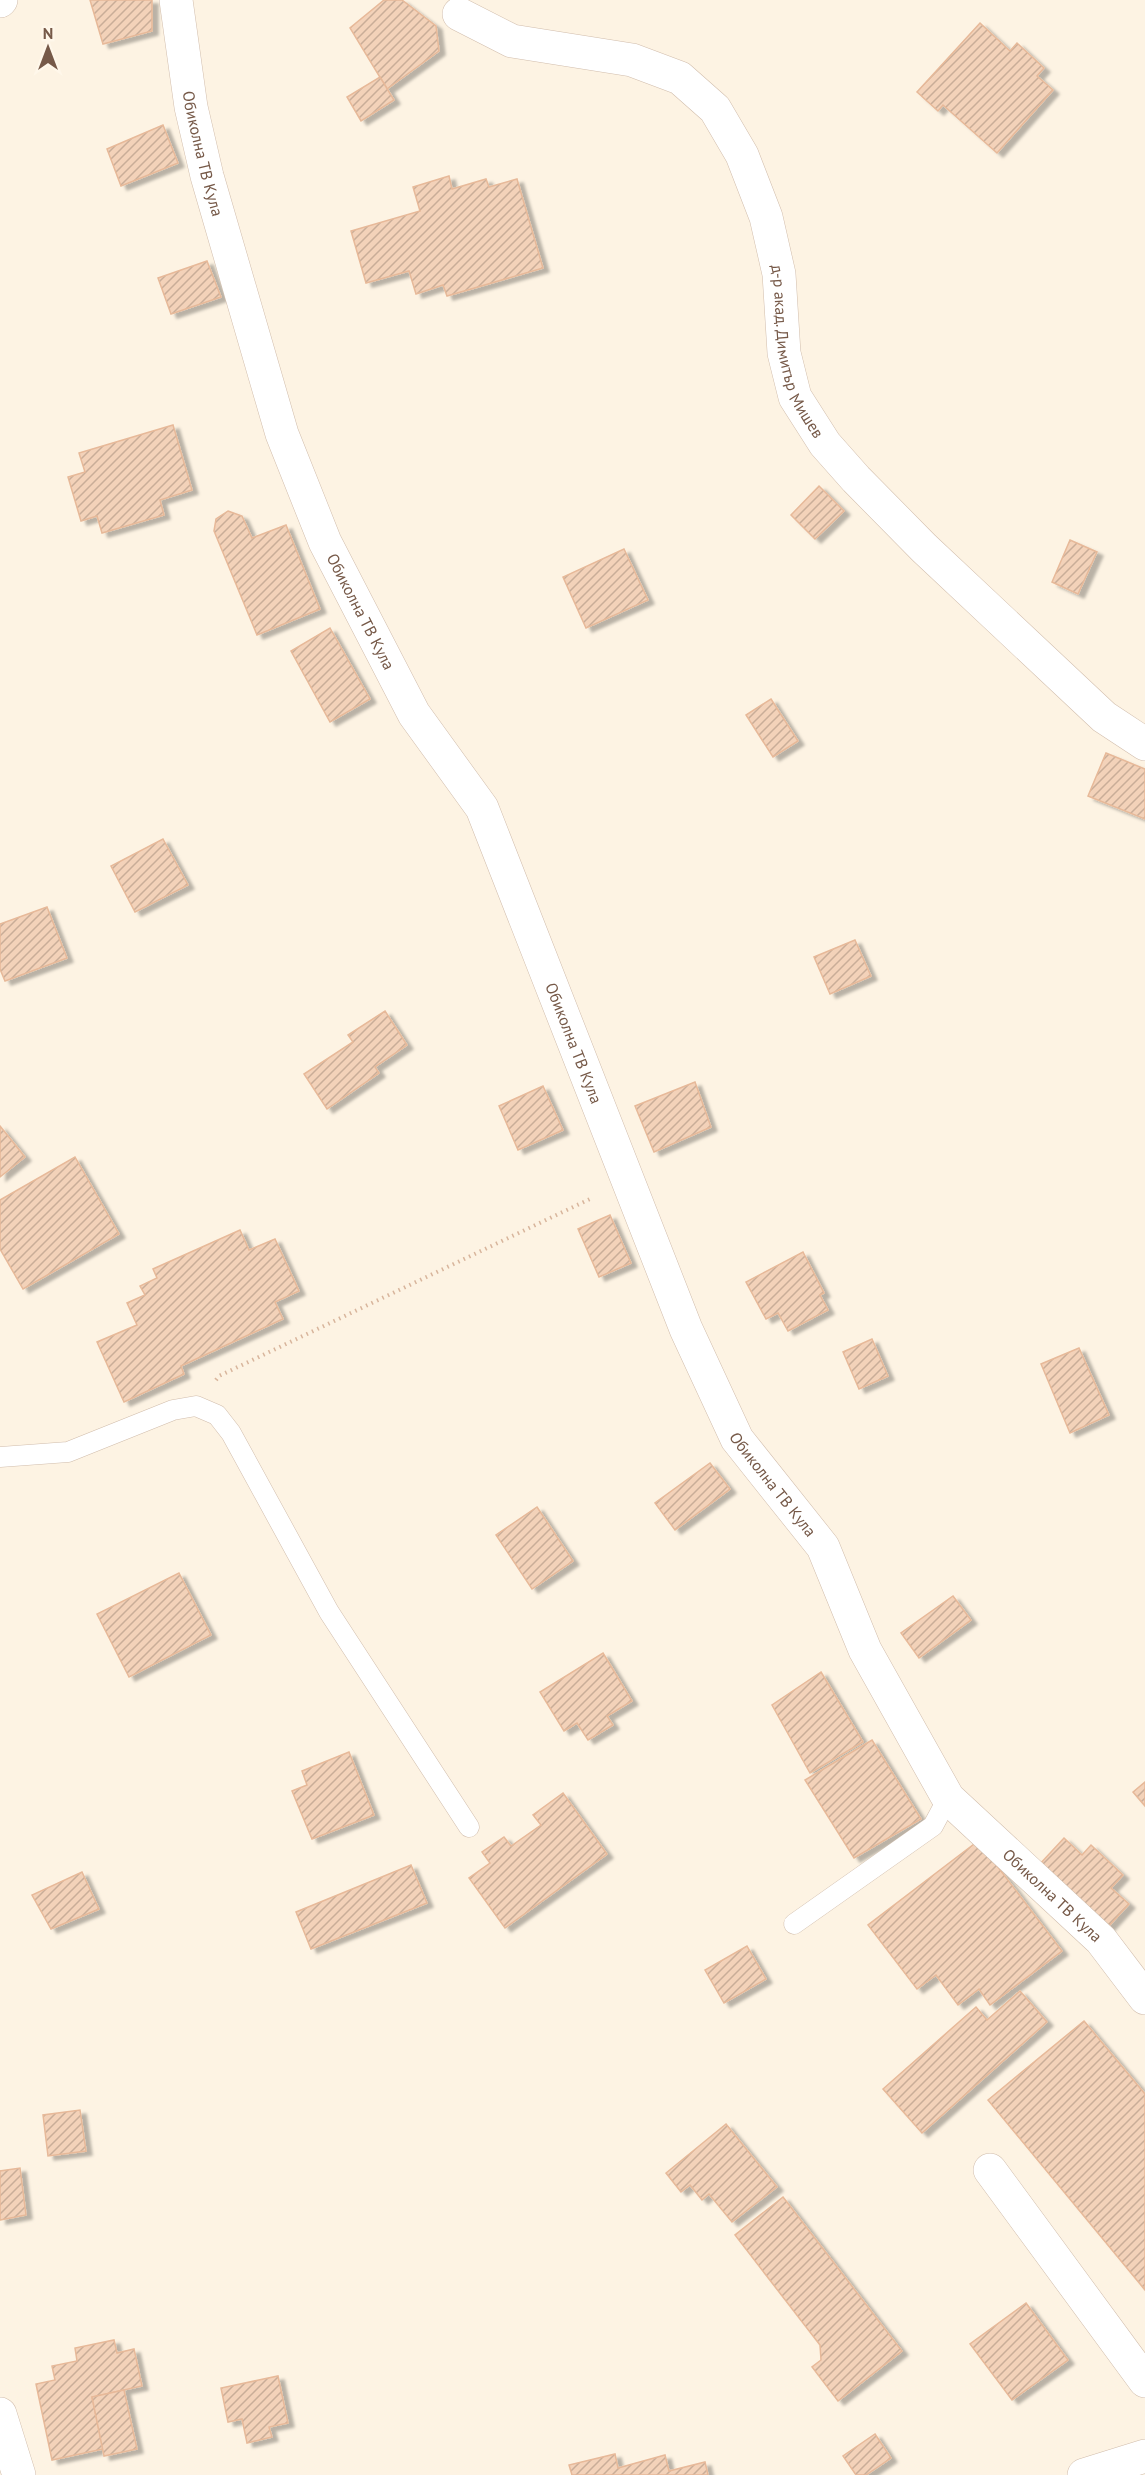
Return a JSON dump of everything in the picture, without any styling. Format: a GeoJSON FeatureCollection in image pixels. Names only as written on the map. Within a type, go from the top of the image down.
{"type":"FeatureCollection","features":[{"type":"Feature","properties":{"kind":"street","name":"Обиколна ТВ Кула"},"geometry":{"type":"LineString","coordinates":[[176,0],[191,107],[207,176],[282,434],[325,542],[414,714],[482,808],[686,1329],[737,1439],[823,1547],[865,1650],[948,1798],[1101,1940],[1145,1998]]}},
{"type":"Feature","properties":{"kind":"street","name":"д-р акад. Димитър Мишев"},"geometry":{"type":"LineString","coordinates":[[459,14],[512,41],[632,60],[680,78],[715,109],[742,155],[765,217],[779,274],[784,352],[795,397],[825,444],[924,548],[1104,717],[1145,744]]}},
{"type":"Feature","properties":{"kind":"street"},"geometry":{"type":"LineString","coordinates":[[990,2170],[1145,2381]]}},
{"type":"Feature","properties":{"kind":"street"},"geometry":{"type":"LineString","coordinates":[[0,2414],[19,2475]]}},
{"type":"Feature","properties":{"kind":"street"},"geometry":{"type":"LineString","coordinates":[[1084,2475],[1145,2456]]}},
{"type":"Feature","properties":{"kind":"lane"},"geometry":{"type":"LineString","coordinates":[[0,1457],[68,1452],[173,1410],[196,1406],[217,1415],[231,1433],[329,1612],[469,1827]]}},
{"type":"Feature","properties":{"kind":"lane"},"geometry":{"type":"LineString","coordinates":[[794,1924],[933,1826],[948,1798]]}},
{"type":"Feature","properties":{"kind":"path"},"geometry":{"type":"LineString","coordinates":[[196,1406],[219,1376],[628,1180]]}},
{"type":"Feature","properties":{"kind":"building"},"geometry":{"type":"Polygon","coordinates":[[[90,0],[152,0],[152,31],[103,44],[90,0]]]}},
{"type":"Feature","properties":{"kind":"building"},"geometry":{"type":"Polygon","coordinates":[[[384,0],[402,0],[436,26],[439,51],[387,89],[350,28],[384,0]]]}},
{"type":"Feature","properties":{"kind":"building"},"geometry":{"type":"Polygon","coordinates":[[[980,23],[1010,51],[1017,43],[1044,68],[1037,76],[1053,90],[997,153],[943,105],[938,111],[917,92],[980,23]]]}},
{"type":"Feature","properties":{"kind":"building"},"geometry":{"type":"Polygon","coordinates":[[[380,77],[394,100],[361,121],[347,97],[380,77]]]}},
{"type":"Feature","properties":{"kind":"building"},"geometry":{"type":"Polygon","coordinates":[[[163,125],[178,163],[121,186],[107,149],[163,125]]]}},
{"type":"Feature","properties":{"kind":"building"},"geometry":{"type":"Polygon","coordinates":[[[449,176],[452,189],[486,179],[489,187],[517,179],[543,268],[447,296],[443,285],[416,294],[409,271],[366,283],[351,231],[420,211],[413,187],[449,176]]]}},
{"type":"Feature","properties":{"kind":"building"},"geometry":{"type":"Polygon","coordinates":[[[207,261],[221,297],[171,314],[158,278],[207,261]]]}},
{"type":"Feature","properties":{"kind":"building"},"geometry":{"type":"Polygon","coordinates":[[[173,425],[192,490],[160,500],[164,515],[102,533],[97,516],[81,521],[68,477],[85,472],[79,453],[173,425]]]}},
{"type":"Feature","properties":{"kind":"building"},"geometry":{"type":"Polygon","coordinates":[[[819,486],[844,511],[815,539],[791,515],[819,486]]]}},
{"type":"Feature","properties":{"kind":"building"},"geometry":{"type":"Polygon","coordinates":[[[228,511],[242,516],[252,538],[286,525],[320,609],[257,635],[214,531],[216,519],[228,511]]]}},
{"type":"Feature","properties":{"kind":"building"},"geometry":{"type":"Polygon","coordinates":[[[1070,540],[1097,552],[1078,594],[1052,582],[1070,540]]]}},
{"type":"Feature","properties":{"kind":"building"},"geometry":{"type":"Polygon","coordinates":[[[624,549],[648,600],[586,628],[563,577],[624,549]]]}},
{"type":"Feature","properties":{"kind":"building"},"geometry":{"type":"Polygon","coordinates":[[[330,628],[370,699],[330,722],[291,651],[330,628]]]}},
{"type":"Feature","properties":{"kind":"building"},"geometry":{"type":"Polygon","coordinates":[[[771,699],[798,741],[773,757],[746,715],[771,699]]]}},
{"type":"Feature","properties":{"kind":"building"},"geometry":{"type":"Polygon","coordinates":[[[1106,753],[1145,769],[1145,819],[1088,796],[1106,753]]]}},
{"type":"Feature","properties":{"kind":"building"},"geometry":{"type":"Polygon","coordinates":[[[163,839],[188,885],[135,912],[111,866],[163,839]]]}},
{"type":"Feature","properties":{"kind":"building"},"geometry":{"type":"Polygon","coordinates":[[[47,907],[67,958],[5,981],[0,969],[0,924],[47,907]]]}},
{"type":"Feature","properties":{"kind":"building"},"geometry":{"type":"Polygon","coordinates":[[[855,940],[871,976],[830,994],[814,957],[855,940]]]}},
{"type":"Feature","properties":{"kind":"building"},"geometry":{"type":"Polygon","coordinates":[[[385,1011],[407,1045],[375,1067],[379,1073],[327,1109],[304,1074],[353,1042],[348,1035],[385,1011]]]}},
{"type":"Feature","properties":{"kind":"building"},"geometry":{"type":"Polygon","coordinates":[[[695,1082],[711,1127],[654,1152],[635,1106],[695,1082]]]}},
{"type":"Feature","properties":{"kind":"building"},"geometry":{"type":"Polygon","coordinates":[[[543,1086],[563,1130],[518,1150],[499,1106],[543,1086]]]}},
{"type":"Feature","properties":{"kind":"building"},"geometry":{"type":"Polygon","coordinates":[[[0,1126],[25,1157],[0,1177],[0,1126]]]}},
{"type":"Feature","properties":{"kind":"building"},"geometry":{"type":"Polygon","coordinates":[[[75,1157],[119,1234],[23,1289],[0,1249],[0,1200],[75,1157]]]}},
{"type":"Feature","properties":{"kind":"building"},"geometry":{"type":"Polygon","coordinates":[[[610,1215],[631,1263],[599,1277],[578,1229],[610,1215]]]}},
{"type":"Feature","properties":{"kind":"building"},"geometry":{"type":"Polygon","coordinates":[[[240,1230],[249,1250],[275,1239],[299,1291],[275,1302],[283,1319],[181,1366],[184,1374],[124,1402],[97,1342],[137,1325],[127,1303],[145,1295],[140,1286],[157,1278],[153,1269],[240,1230]]]}},
{"type":"Feature","properties":{"kind":"building"},"geometry":{"type":"Polygon","coordinates":[[[803,1252],[824,1293],[820,1295],[828,1310],[788,1331],[778,1313],[766,1319],[746,1282],[803,1252]]]}},
{"type":"Feature","properties":{"kind":"building"},"geometry":{"type":"Polygon","coordinates":[[[872,1339],[888,1376],[859,1389],[843,1352],[872,1339]]]}},
{"type":"Feature","properties":{"kind":"building"},"geometry":{"type":"Polygon","coordinates":[[[1079,1348],[1109,1415],[1070,1433],[1041,1364],[1079,1348]]]}},
{"type":"Feature","properties":{"kind":"building"},"geometry":{"type":"Polygon","coordinates":[[[710,1463],[730,1489],[675,1530],[655,1503],[710,1463]]]}},
{"type":"Feature","properties":{"kind":"building"},"geometry":{"type":"Polygon","coordinates":[[[537,1507],[573,1561],[532,1589],[496,1535],[537,1507]]]}},
{"type":"Feature","properties":{"kind":"building"},"geometry":{"type":"Polygon","coordinates":[[[179,1573],[211,1635],[129,1677],[97,1614],[179,1573]]]}},
{"type":"Feature","properties":{"kind":"building"},"geometry":{"type":"Polygon","coordinates":[[[953,1596],[971,1620],[919,1658],[901,1633],[953,1596]]]}},
{"type":"Feature","properties":{"kind":"building"},"geometry":{"type":"Polygon","coordinates":[[[603,1653],[632,1701],[607,1716],[613,1725],[588,1740],[577,1723],[564,1731],[540,1692],[603,1653]]]}},
{"type":"Feature","properties":{"kind":"building"},"geometry":{"type":"Polygon","coordinates":[[[821,1672],[863,1742],[810,1773],[772,1705],[821,1672]]]}},
{"type":"Feature","properties":{"kind":"building"},"geometry":{"type":"Polygon","coordinates":[[[872,1740],[921,1819],[854,1858],[805,1780],[872,1740]]]}},
{"type":"Feature","properties":{"kind":"building"},"geometry":{"type":"Polygon","coordinates":[[[349,1752],[374,1815],[312,1839],[292,1791],[307,1785],[302,1771],[349,1752]]]}},
{"type":"Feature","properties":{"kind":"building"},"geometry":{"type":"Polygon","coordinates":[[[1145,1782],[1145,1806],[1133,1792],[1145,1782]]]}},
{"type":"Feature","properties":{"kind":"building"},"geometry":{"type":"Polygon","coordinates":[[[563,1793],[607,1854],[505,1928],[469,1878],[490,1863],[482,1852],[504,1837],[511,1846],[541,1825],[533,1815],[563,1793]]]}},
{"type":"Feature","properties":{"kind":"building"},"geometry":{"type":"Polygon","coordinates":[[[1064,1838],[1082,1855],[1091,1845],[1123,1875],[1111,1888],[1129,1904],[1107,1928],[1039,1865],[1064,1838]]]}},
{"type":"Feature","properties":{"kind":"building"},"geometry":{"type":"Polygon","coordinates":[[[978,1841],[1062,1951],[990,2005],[979,1989],[958,2005],[936,1975],[917,1989],[868,1925],[978,1841]]]}},
{"type":"Feature","properties":{"kind":"building"},"geometry":{"type":"Polygon","coordinates":[[[411,1865],[427,1903],[311,1949],[296,1912],[411,1865]]]}},
{"type":"Feature","properties":{"kind":"building"},"geometry":{"type":"Polygon","coordinates":[[[82,1872],[99,1909],[51,1929],[32,1895],[82,1872]]]}},
{"type":"Feature","properties":{"kind":"building"},"geometry":{"type":"Polygon","coordinates":[[[747,1946],[766,1979],[724,2003],[705,1970],[747,1946]]]}},
{"type":"Feature","properties":{"kind":"building"},"geometry":{"type":"Polygon","coordinates":[[[1020,1991],[1047,2022],[922,2133],[883,2089],[976,2007],[987,2020],[1020,1991]]]}},
{"type":"Feature","properties":{"kind":"building"},"geometry":{"type":"Polygon","coordinates":[[[1084,2021],[1145,2094],[1145,2290],[988,2100],[1084,2021]]]}},
{"type":"Feature","properties":{"kind":"building"},"geometry":{"type":"Polygon","coordinates":[[[80,2110],[86,2151],[48,2156],[43,2115],[80,2110]]]}},
{"type":"Feature","properties":{"kind":"building"},"geometry":{"type":"Polygon","coordinates":[[[726,2124],[777,2187],[732,2222],[709,2194],[702,2200],[690,2185],[681,2192],[666,2173],[726,2124]]]}},
{"type":"Feature","properties":{"kind":"building"},"geometry":{"type":"Polygon","coordinates":[[[20,2168],[26,2215],[0,2220],[0,2171],[20,2168]]]}},
{"type":"Feature","properties":{"kind":"building"},"geometry":{"type":"Polygon","coordinates":[[[783,2197],[902,2351],[838,2401],[812,2367],[821,2360],[820,2345],[735,2235],[783,2197]]]}},
{"type":"Feature","properties":{"kind":"building"},"geometry":{"type":"Polygon","coordinates":[[[1026,2303],[1068,2360],[1012,2400],[970,2344],[1026,2303]]]}},
{"type":"Feature","properties":{"kind":"building"},"geometry":{"type":"Polygon","coordinates":[[[114,2340],[117,2353],[134,2349],[142,2386],[92,2397],[103,2449],[52,2460],[36,2384],[55,2380],[52,2366],[77,2361],[75,2348],[114,2340]]]}},
{"type":"Feature","properties":{"kind":"building"},"geometry":{"type":"Polygon","coordinates":[[[278,2376],[288,2423],[269,2427],[272,2437],[247,2443],[242,2419],[228,2422],[221,2388],[278,2376]]]}},
{"type":"Feature","properties":{"kind":"building"},"geometry":{"type":"Polygon","coordinates":[[[124,2390],[137,2449],[104,2456],[92,2397],[124,2390]]]}},
{"type":"Feature","properties":{"kind":"building"},"geometry":{"type":"Polygon","coordinates":[[[875,2434],[891,2458],[866,2475],[856,2475],[843,2456],[875,2434]]]}},
{"type":"Feature","properties":{"kind":"building"},"geometry":{"type":"Polygon","coordinates":[[[615,2454],[618,2468],[665,2455],[669,2471],[705,2462],[708,2475],[572,2475],[569,2465],[615,2454]]]}}]}
